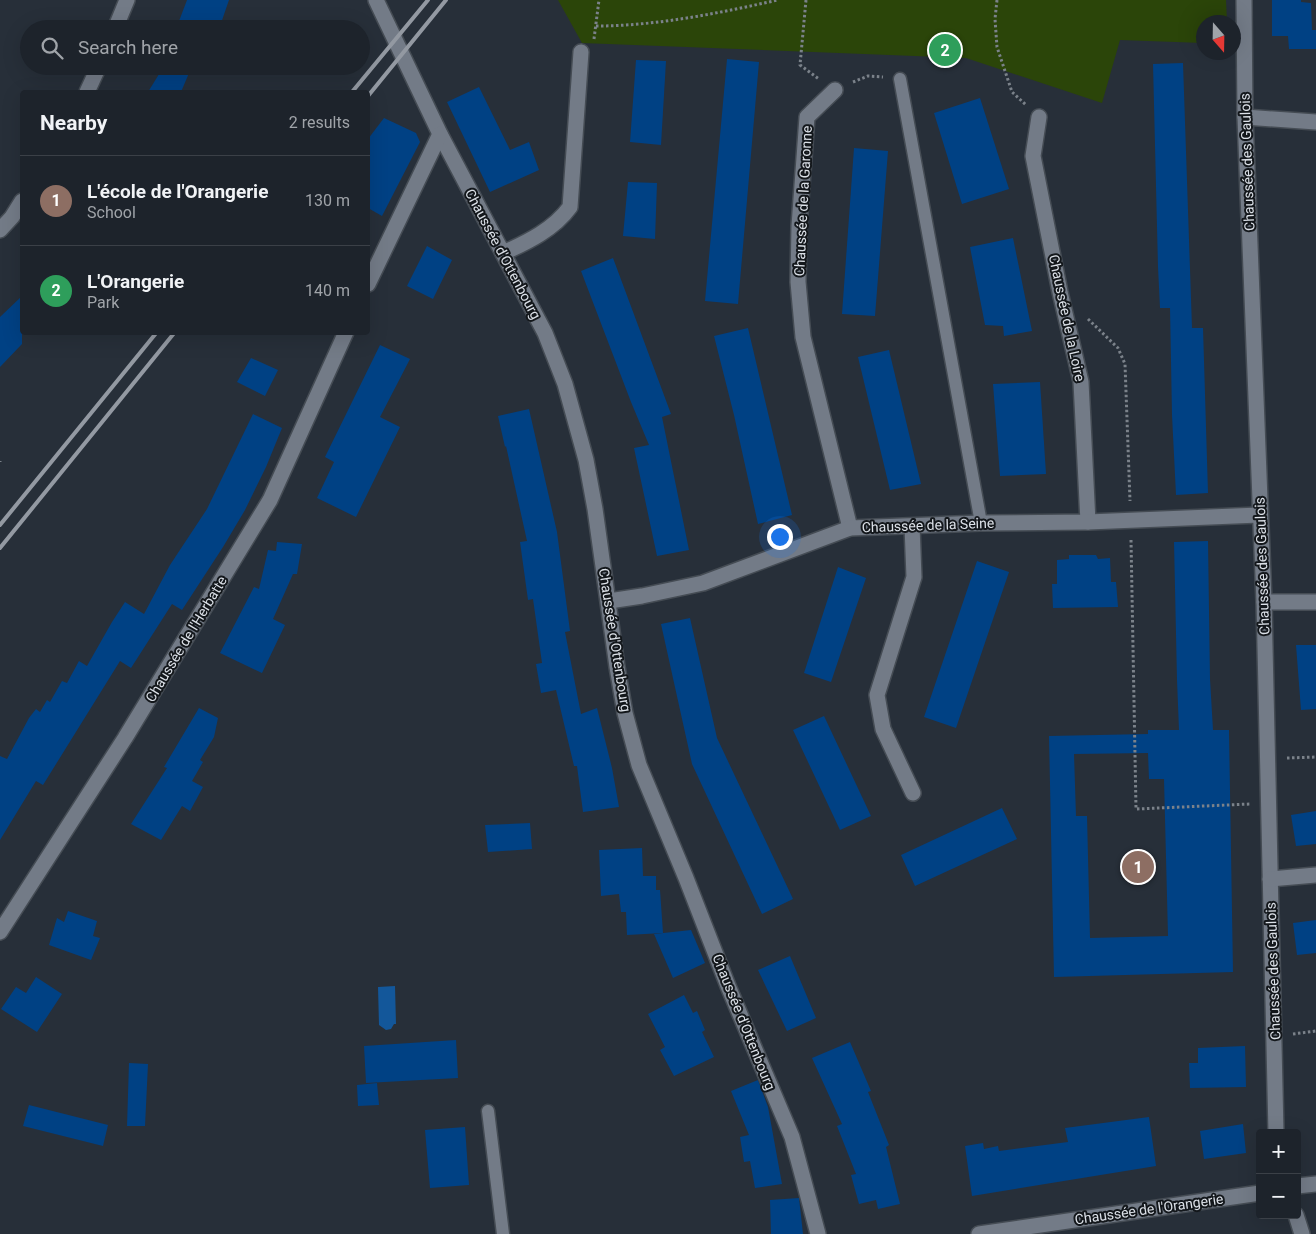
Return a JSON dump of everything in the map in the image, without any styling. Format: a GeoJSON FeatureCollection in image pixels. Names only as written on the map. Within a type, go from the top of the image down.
{"type":"FeatureCollection","features":[{"type":"Feature","properties":{"kind":"street"},"geometry":{"type":"LineString","coordinates":[[119,20],[127,0]]}},
{"type":"Feature","properties":{"kind":"street","name":"Chaussée d'Ottenbourg"},"geometry":{"type":"LineString","coordinates":[[376,0],[440,134],[544,333],[565,384],[586,460],[609,600],[623,704],[640,765],[728,986],[792,1137],[818,1234]]}},
{"type":"Feature","properties":{"kind":"street","name":"Chaussée des Gaulois"},"geometry":{"type":"LineString","coordinates":[[1244,0],[1245,118],[1264,602],[1276,1129]]}},
{"type":"Feature","properties":{"kind":"street"},"geometry":{"type":"LineString","coordinates":[[503,253],[528,242],[564,216],[570,207],[581,52]]}},
{"type":"Feature","properties":{"kind":"street"},"geometry":{"type":"LineString","coordinates":[[89,90],[95,75]]}},
{"type":"Feature","properties":{"kind":"street","name":"Chaussée de la Garonne"},"geometry":{"type":"LineString","coordinates":[[835,90],[807,116],[799,226],[798,282],[803,337],[850,528]]}},
{"type":"Feature","properties":{"kind":"street","name":"Chaussée de la Loire"},"geometry":{"type":"LineString","coordinates":[[1039,117],[1033,156],[1060,292],[1081,382],[1088,522]]}},
{"type":"Feature","properties":{"kind":"street"},"geometry":{"type":"LineString","coordinates":[[1245,118],[1316,122]]}},
{"type":"Feature","properties":{"kind":"street"},"geometry":{"type":"LineString","coordinates":[[370,280],[440,134]]}},
{"type":"Feature","properties":{"kind":"street"},"geometry":{"type":"LineString","coordinates":[[0,230],[20,204]]}},
{"type":"Feature","properties":{"kind":"street","name":"Chaussée de l'Herbatte"},"geometry":{"type":"LineString","coordinates":[[0,932],[125,738],[270,500],[345,335]]}},
{"type":"Feature","properties":{"kind":"street","name":"Chaussée de la Seine"},"geometry":{"type":"LineString","coordinates":[[609,600],[642,596],[703,583],[850,528],[981,523],[1088,522],[1260,515]]}},
{"type":"Feature","properties":{"kind":"street"},"geometry":{"type":"LineString","coordinates":[[912,526],[914,577],[877,695],[883,729],[913,793]]}},
{"type":"Feature","properties":{"kind":"street"},"geometry":{"type":"LineString","coordinates":[[1264,602],[1316,602]]}},
{"type":"Feature","properties":{"kind":"street"},"geometry":{"type":"LineString","coordinates":[[1270,879],[1316,875]]}},
{"type":"Feature","properties":{"kind":"street"},"geometry":{"type":"LineString","coordinates":[[1301,1186],[1316,1184]]}},
{"type":"Feature","properties":{"kind":"street","name":"Chaussée de l'Orangerie"},"geometry":{"type":"LineString","coordinates":[[979,1234],[1256,1193]]}},
{"type":"Feature","properties":{"kind":"street"},"geometry":{"type":"LineString","coordinates":[[1297,1219],[1302,1234]]}},
{"type":"Feature","properties":{"kind":"lane"},"geometry":{"type":"LineString","coordinates":[[900,79],[981,523]]}},
{"type":"Feature","properties":{"kind":"lane"},"geometry":{"type":"LineString","coordinates":[[488,1111],[503,1234]]}},
{"type":"Feature","properties":{"kind":"path"},"geometry":{"type":"LineString","coordinates":[[581,52],[587,50],[593,42],[599,0]]}},
{"type":"Feature","properties":{"kind":"path"},"geometry":{"type":"LineString","coordinates":[[596,26],[651,23],[778,0]]}},
{"type":"Feature","properties":{"kind":"path"},"geometry":{"type":"LineString","coordinates":[[806,0],[800,65],[835,90],[868,76],[900,79]]}},
{"type":"Feature","properties":{"kind":"path"},"geometry":{"type":"LineString","coordinates":[[997,0],[995,19],[997,47],[1012,92],[1039,117]]}},
{"type":"Feature","properties":{"kind":"path"},"geometry":{"type":"LineString","coordinates":[[1060,292],[1118,348],[1125,364],[1136,809],[1224,804]]}},
{"type":"Feature","properties":{"kind":"path"},"geometry":{"type":"LineString","coordinates":[[1268,759],[1316,757]]}},
{"type":"Feature","properties":{"kind":"green space"},"geometry":{"type":"Polygon","coordinates":[[[558,0],[1226,0],[1227,15],[1196,15],[1196,43],[1120,40],[1102,103],[966,58],[582,43],[558,0]]]}},
{"type":"Feature","properties":{"kind":"water"},"geometry":{"type":"Polygon","coordinates":[[[395,986],[396,1024],[391,1029],[386,1030],[379,1025],[378,987],[395,986]]]}},
{"type":"Feature","properties":{"kind":"building"},"geometry":{"type":"Polygon","coordinates":[[[187,0],[229,0],[222,20],[179,20],[187,0]]]}},
{"type":"Feature","properties":{"kind":"building"},"geometry":{"type":"Polygon","coordinates":[[[1272,0],[1301,0],[1301,2],[1311,3],[1312,30],[1316,30],[1316,49],[1289,49],[1288,36],[1272,36],[1272,0]]]}},
{"type":"Feature","properties":{"kind":"building"},"geometry":{"type":"Polygon","coordinates":[[[727,59],[759,62],[738,304],[705,301],[727,59]]]}},
{"type":"Feature","properties":{"kind":"building"},"geometry":{"type":"Polygon","coordinates":[[[636,60],[666,61],[661,145],[630,142],[636,60]]]}},
{"type":"Feature","properties":{"kind":"building"},"geometry":{"type":"Polygon","coordinates":[[[1183,63],[1192,328],[1203,328],[1208,493],[1176,495],[1170,308],[1160,308],[1153,64],[1183,63]]]}},
{"type":"Feature","properties":{"kind":"building"},"geometry":{"type":"Polygon","coordinates":[[[158,75],[188,75],[182,90],[149,90],[158,75]]]}},
{"type":"Feature","properties":{"kind":"building"},"geometry":{"type":"Polygon","coordinates":[[[479,87],[510,150],[529,142],[539,170],[490,192],[447,102],[479,87]]]}},
{"type":"Feature","properties":{"kind":"building"},"geometry":{"type":"Polygon","coordinates":[[[980,98],[1009,189],[962,204],[934,113],[980,98]]]}},
{"type":"Feature","properties":{"kind":"building"},"geometry":{"type":"Polygon","coordinates":[[[384,118],[416,133],[420,142],[382,216],[370,209],[370,136],[384,118]]]}},
{"type":"Feature","properties":{"kind":"building"},"geometry":{"type":"Polygon","coordinates":[[[854,148],[888,151],[875,316],[842,314],[854,148]]]}},
{"type":"Feature","properties":{"kind":"building"},"geometry":{"type":"Polygon","coordinates":[[[628,182],[657,183],[655,239],[623,236],[628,182]]]}},
{"type":"Feature","properties":{"kind":"building"},"geometry":{"type":"Polygon","coordinates":[[[1013,238],[1032,331],[1004,336],[1003,326],[985,325],[970,247],[1013,238]]]}},
{"type":"Feature","properties":{"kind":"building"},"geometry":{"type":"Polygon","coordinates":[[[427,246],[452,260],[433,299],[407,286],[427,246]]]}},
{"type":"Feature","properties":{"kind":"building"},"geometry":{"type":"Polygon","coordinates":[[[613,258],[671,414],[662,417],[689,550],[657,556],[634,448],[649,445],[581,271],[613,258]]]}},
{"type":"Feature","properties":{"kind":"building"},"geometry":{"type":"Polygon","coordinates":[[[20,298],[20,335],[22,335],[22,344],[0,367],[0,317],[20,298]]]}},
{"type":"Feature","properties":{"kind":"building"},"geometry":{"type":"Polygon","coordinates":[[[748,328],[792,515],[758,524],[714,336],[748,328]]]}},
{"type":"Feature","properties":{"kind":"building"},"geometry":{"type":"Polygon","coordinates":[[[380,345],[410,359],[380,417],[400,427],[356,517],[317,498],[334,462],[325,457],[380,345]]]}},
{"type":"Feature","properties":{"kind":"building"},"geometry":{"type":"Polygon","coordinates":[[[889,350],[921,484],[890,490],[858,357],[889,350]]]}},
{"type":"Feature","properties":{"kind":"building"},"geometry":{"type":"Polygon","coordinates":[[[251,358],[278,370],[265,396],[237,382],[251,358]]]}},
{"type":"Feature","properties":{"kind":"building"},"geometry":{"type":"Polygon","coordinates":[[[1040,382],[1046,474],[1000,476],[993,384],[1040,382]]]}},
{"type":"Feature","properties":{"kind":"building"},"geometry":{"type":"Polygon","coordinates":[[[529,409],[557,532],[570,631],[565,632],[581,714],[597,708],[612,768],[619,807],[583,812],[577,766],[574,766],[556,690],[541,693],[536,664],[542,663],[533,599],[528,600],[520,542],[527,541],[498,416],[529,409]]]}},
{"type":"Feature","properties":{"kind":"building"},"geometry":{"type":"Polygon","coordinates":[[[253,414],[282,428],[245,510],[182,610],[172,604],[131,668],[120,661],[43,785],[36,781],[0,840],[0,756],[7,759],[29,718],[36,709],[40,712],[47,700],[50,702],[62,681],[67,683],[79,661],[87,666],[125,602],[144,614],[170,565],[207,509],[253,414]]]}},
{"type":"Feature","properties":{"kind":"building"},"geometry":{"type":"Polygon","coordinates":[[[1208,541],[1210,679],[1213,730],[1229,730],[1233,972],[1054,977],[1049,736],[1148,734],[1148,730],[1179,730],[1174,542],[1208,541]],[[1148,753],[1074,754],[1076,816],[1087,816],[1090,938],[1168,936],[1164,779],[1149,779],[1148,753]]]}},
{"type":"Feature","properties":{"kind":"building"},"geometry":{"type":"Polygon","coordinates":[[[277,542],[302,544],[297,574],[293,574],[273,619],[285,625],[262,673],[220,653],[254,587],[259,589],[268,550],[276,551],[277,542]]]}},
{"type":"Feature","properties":{"kind":"building"},"geometry":{"type":"Polygon","coordinates":[[[1069,555],[1096,555],[1098,559],[1110,558],[1111,582],[1116,582],[1118,607],[1053,608],[1052,584],[1057,584],[1057,560],[1069,559],[1069,555]]]}},
{"type":"Feature","properties":{"kind":"building"},"geometry":{"type":"Polygon","coordinates":[[[977,561],[1009,572],[956,728],[924,717],[977,561]]]}},
{"type":"Feature","properties":{"kind":"building"},"geometry":{"type":"Polygon","coordinates":[[[838,567],[866,578],[831,682],[804,673],[838,567]]]}},
{"type":"Feature","properties":{"kind":"building"},"geometry":{"type":"Polygon","coordinates":[[[690,618],[717,738],[793,899],[762,914],[692,764],[661,624],[690,618]]]}},
{"type":"Feature","properties":{"kind":"building"},"geometry":{"type":"Polygon","coordinates":[[[1296,645],[1316,645],[1316,709],[1301,710],[1296,645]]]}},
{"type":"Feature","properties":{"kind":"building"},"geometry":{"type":"Polygon","coordinates":[[[199,708],[218,718],[214,737],[200,760],[203,762],[192,781],[203,787],[190,811],[182,806],[161,840],[131,824],[167,768],[164,767],[199,708]]]}},
{"type":"Feature","properties":{"kind":"building"},"geometry":{"type":"Polygon","coordinates":[[[824,716],[871,816],[840,830],[793,730],[824,716]]]}},
{"type":"Feature","properties":{"kind":"building"},"geometry":{"type":"Polygon","coordinates":[[[1002,808],[1017,839],[915,886],[901,855],[1002,808]]]}},
{"type":"Feature","properties":{"kind":"building"},"geometry":{"type":"Polygon","coordinates":[[[1316,811],[1316,844],[1296,846],[1291,815],[1316,811]]]}},
{"type":"Feature","properties":{"kind":"building"},"geometry":{"type":"Polygon","coordinates":[[[530,823],[532,849],[488,852],[485,825],[530,823]]]}},
{"type":"Feature","properties":{"kind":"building"},"geometry":{"type":"Polygon","coordinates":[[[642,848],[643,876],[656,876],[656,890],[660,890],[663,933],[627,935],[626,912],[621,912],[619,894],[601,896],[599,850],[642,848]]]}},
{"type":"Feature","properties":{"kind":"building"},"geometry":{"type":"Polygon","coordinates":[[[68,911],[97,921],[93,936],[100,938],[91,960],[49,945],[57,918],[64,922],[68,911]]]}},
{"type":"Feature","properties":{"kind":"building"},"geometry":{"type":"Polygon","coordinates":[[[1316,920],[1316,953],[1297,955],[1293,923],[1316,920]]]}},
{"type":"Feature","properties":{"kind":"building"},"geometry":{"type":"Polygon","coordinates":[[[691,930],[705,963],[673,978],[654,934],[691,930]]]}},
{"type":"Feature","properties":{"kind":"building"},"geometry":{"type":"Polygon","coordinates":[[[790,956],[816,1018],[787,1031],[758,970],[790,956]]]}},
{"type":"Feature","properties":{"kind":"building"},"geometry":{"type":"Polygon","coordinates":[[[36,977],[62,994],[37,1032],[1,1009],[16,987],[26,993],[36,977]]]}},
{"type":"Feature","properties":{"kind":"building"},"geometry":{"type":"Polygon","coordinates":[[[684,995],[693,1013],[697,1011],[705,1030],[702,1032],[714,1057],[674,1076],[660,1050],[665,1047],[648,1014],[684,995]]]}},
{"type":"Feature","properties":{"kind":"building"},"geometry":{"type":"Polygon","coordinates":[[[456,1040],[458,1078],[366,1083],[364,1046],[456,1040]]]}},
{"type":"Feature","properties":{"kind":"building"},"geometry":{"type":"Polygon","coordinates":[[[850,1042],[871,1091],[868,1092],[889,1145],[886,1147],[900,1204],[878,1209],[876,1200],[859,1204],[851,1175],[856,1174],[837,1126],[842,1124],[812,1058],[850,1042]]]}},
{"type":"Feature","properties":{"kind":"building"},"geometry":{"type":"Polygon","coordinates":[[[1245,1046],[1246,1087],[1190,1088],[1189,1063],[1198,1063],[1198,1048],[1245,1046]]]}},
{"type":"Feature","properties":{"kind":"building"},"geometry":{"type":"Polygon","coordinates":[[[129,1063],[148,1064],[145,1126],[127,1126],[129,1063]]]}},
{"type":"Feature","properties":{"kind":"building"},"geometry":{"type":"Polygon","coordinates":[[[758,1080],[768,1107],[782,1184],[755,1188],[750,1161],[744,1162],[740,1137],[749,1135],[731,1091],[758,1080]]]}},
{"type":"Feature","properties":{"kind":"building"},"geometry":{"type":"Polygon","coordinates":[[[377,1083],[379,1105],[358,1106],[357,1085],[377,1083]]]}},
{"type":"Feature","properties":{"kind":"building"},"geometry":{"type":"Polygon","coordinates":[[[29,1105],[108,1125],[103,1146],[23,1126],[29,1105]]]}},
{"type":"Feature","properties":{"kind":"building"},"geometry":{"type":"Polygon","coordinates":[[[1149,1117],[1156,1166],[972,1196],[965,1146],[983,1143],[984,1149],[998,1146],[999,1151],[1068,1142],[1065,1128],[1149,1117]]]}},
{"type":"Feature","properties":{"kind":"building"},"geometry":{"type":"Polygon","coordinates":[[[1243,1124],[1246,1153],[1204,1159],[1200,1131],[1243,1124]]]}},
{"type":"Feature","properties":{"kind":"building"},"geometry":{"type":"Polygon","coordinates":[[[465,1127],[469,1185],[430,1188],[425,1130],[465,1127]]]}},
{"type":"Feature","properties":{"kind":"building"},"geometry":{"type":"Polygon","coordinates":[[[799,1198],[803,1234],[771,1234],[770,1200],[799,1198]]]}},
{"type":"Feature","properties":{"kind":"railway"},"geometry":{"type":"LineString","coordinates":[[370,70],[428,0]]}},
{"type":"Feature","properties":{"kind":"railway"},"geometry":{"type":"LineString","coordinates":[[370,94],[446,0]]}},
{"type":"Feature","properties":{"kind":"railway"},"geometry":{"type":"LineString","coordinates":[[354,90],[366,75]]}},
{"type":"Feature","properties":{"kind":"railway"},"geometry":{"type":"LineString","coordinates":[[0,525],[155,335]]}},
{"type":"Feature","properties":{"kind":"railway"},"geometry":{"type":"LineString","coordinates":[[0,548],[173,335]]}},
{"type":"Feature","properties":{"kind":"place","name":"L'Orangerie"},"geometry":{"type":"Point","coordinates":[945,50]}},
{"type":"Feature","properties":{"kind":"place","name":"L'école de l'Orangerie"},"geometry":{"type":"Point","coordinates":[1138,867]}}]}
